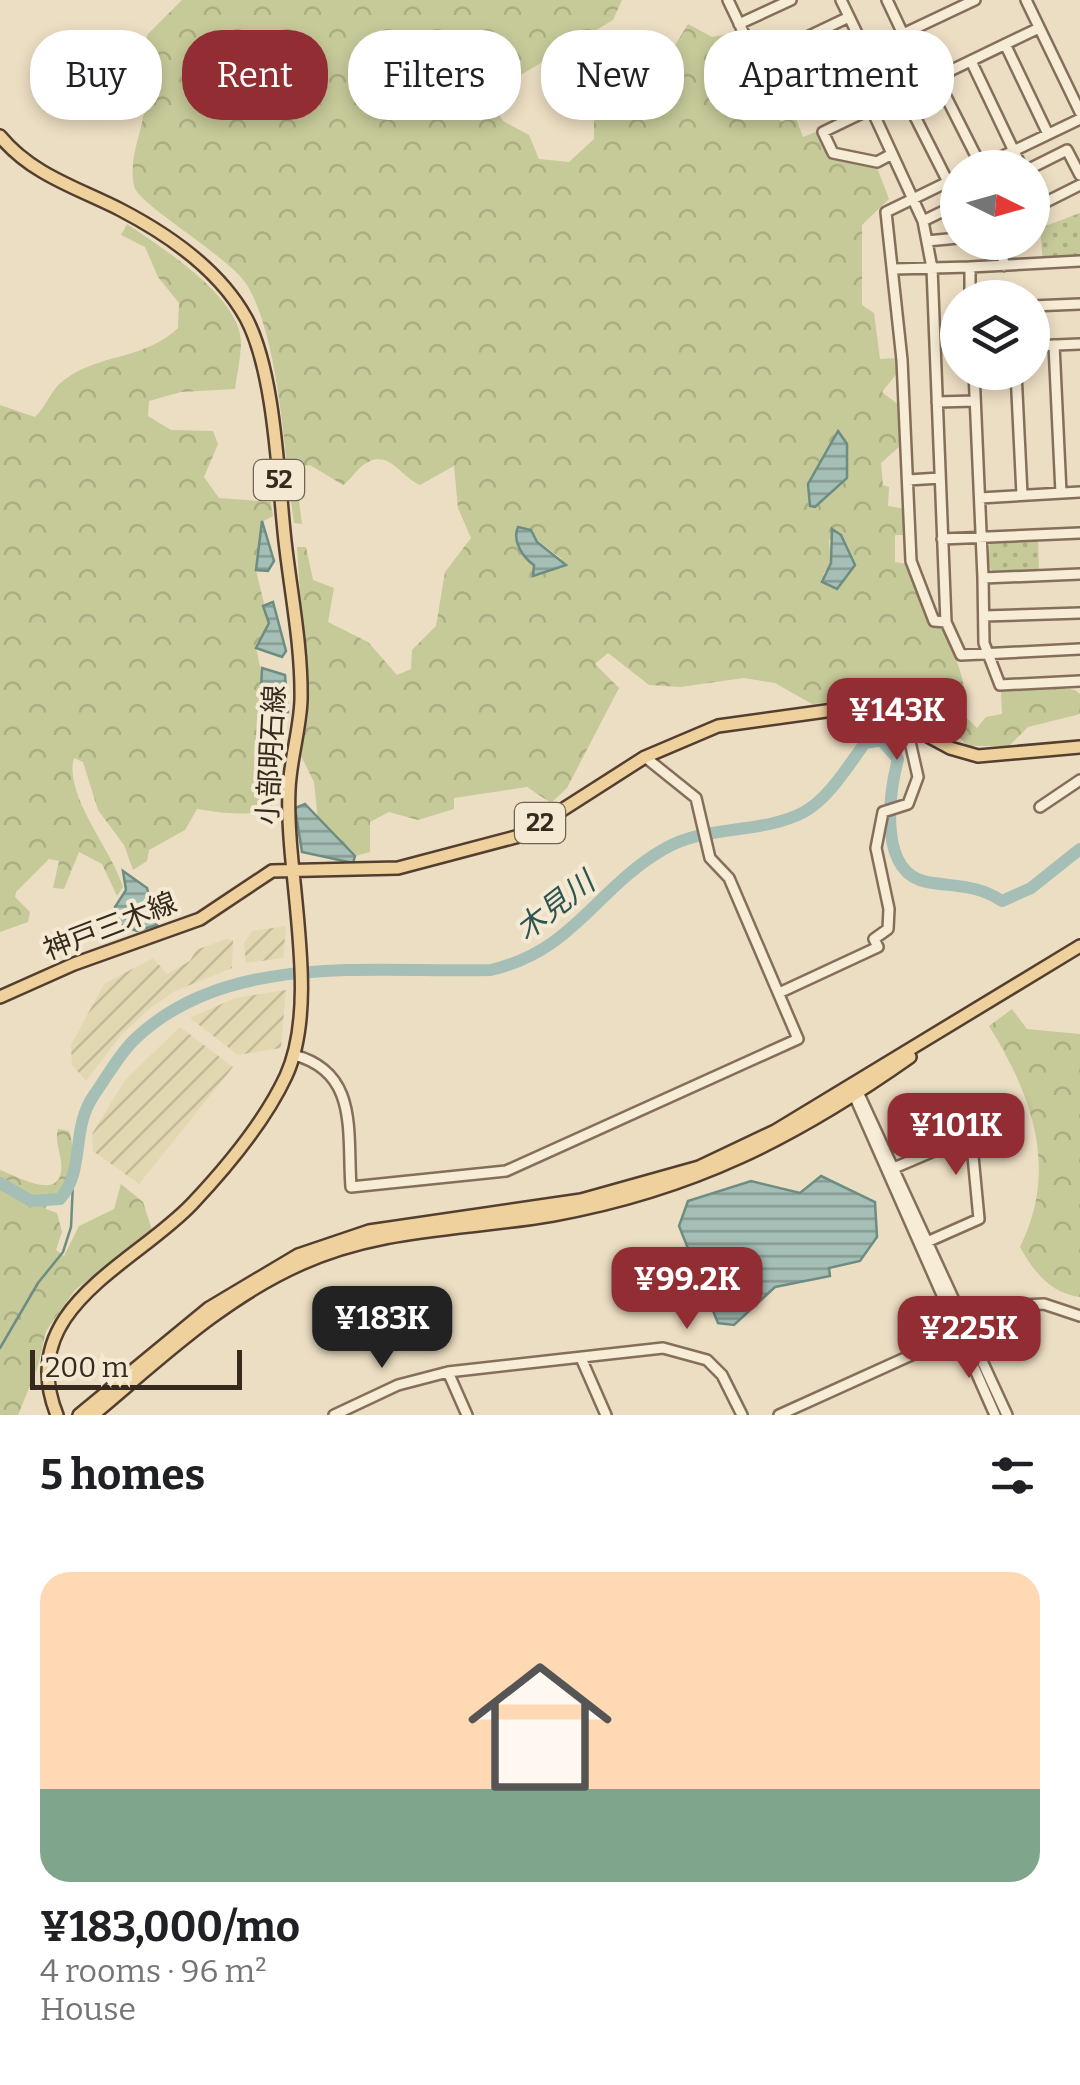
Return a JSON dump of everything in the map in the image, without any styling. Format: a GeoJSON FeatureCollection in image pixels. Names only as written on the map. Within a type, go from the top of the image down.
{"type":"FeatureCollection","features":[{"type":"Feature","properties":{"kind":"main road","name":"小部明石線"},"geometry":{"type":"LineString","coordinates":[[0,136],[40,172],[124,212],[189,255],[225,288],[247,320],[262,365],[300,661],[300,722],[288,790],[299,990],[294,1055],[266,1110],[192,1204],[78,1298],[60,1324],[50,1353],[48,1379],[57,1415]]}},
{"type":"Feature","properties":{"kind":"main road","name":"神戸三木線"},"geometry":{"type":"LineString","coordinates":[[0,997],[74,964],[174,930],[272,870],[398,868],[493,846],[522,834],[645,756],[718,726],[854,707],[906,724],[950,748],[978,756],[1080,747]]}},
{"type":"Feature","properties":{"kind":"main road"},"geometry":{"type":"LineString","coordinates":[[94,1415],[213,1316],[301,1264],[384,1237],[548,1216],[655,1192],[778,1142],[957,1021],[1080,946]]}},
{"type":"Feature","properties":{"kind":"main road"},"geometry":{"type":"LineString","coordinates":[[78,1415],[208,1308],[298,1254],[383,1228],[546,1207],[652,1183],[742,1148],[855,1091]]}},
{"type":"Feature","properties":{"kind":"street"},"geometry":{"type":"LineString","coordinates":[[728,0],[742,30]]}},
{"type":"Feature","properties":{"kind":"street"},"geometry":{"type":"LineString","coordinates":[[739,24],[791,0]]}},
{"type":"Feature","properties":{"kind":"street"},"geometry":{"type":"LineString","coordinates":[[841,0],[855,30]]}},
{"type":"Feature","properties":{"kind":"street"},"geometry":{"type":"LineString","coordinates":[[887,0],[903,34],[974,0]]}},
{"type":"Feature","properties":{"kind":"street"},"geometry":{"type":"LineString","coordinates":[[1015,150],[1080,116],[1026,0]]}},
{"type":"Feature","properties":{"kind":"street"},"geometry":{"type":"LineString","coordinates":[[822,30],[849,17]]}},
{"type":"Feature","properties":{"kind":"street"},"geometry":{"type":"LineString","coordinates":[[954,69],[1040,28]]}},
{"type":"Feature","properties":{"kind":"street"},"geometry":{"type":"LineString","coordinates":[[1006,44],[1048,134]]}},
{"type":"Feature","properties":{"kind":"street"},"geometry":{"type":"LineString","coordinates":[[971,61],[1013,150]]}},
{"type":"Feature","properties":{"kind":"street"},"geometry":{"type":"LineString","coordinates":[[954,115],[971,150]]}},
{"type":"Feature","properties":{"kind":"street"},"geometry":{"type":"LineString","coordinates":[[848,120],[823,132],[833,153],[878,162],[892,154]]}},
{"type":"Feature","properties":{"kind":"street"},"geometry":{"type":"LineString","coordinates":[[877,120],[923,221],[932,268],[946,622],[961,655],[1080,650]]}},
{"type":"Feature","properties":{"kind":"street"},"geometry":{"type":"LineString","coordinates":[[918,120],[940,158]]}},
{"type":"Feature","properties":{"kind":"street"},"geometry":{"type":"LineString","coordinates":[[1050,158],[1067,150],[1080,176]]}},
{"type":"Feature","properties":{"kind":"street"},"geometry":{"type":"LineString","coordinates":[[940,185],[886,212],[894,269],[911,561],[934,621],[946,622]]}},
{"type":"Feature","properties":{"kind":"street"},"geometry":{"type":"LineString","coordinates":[[1050,201],[1080,186]]}},
{"type":"Feature","properties":{"kind":"street"},"geometry":{"type":"LineString","coordinates":[[923,221],[940,213]]}},
{"type":"Feature","properties":{"kind":"street"},"geometry":{"type":"LineString","coordinates":[[927,241],[940,240]]}},
{"type":"Feature","properties":{"kind":"street"},"geometry":{"type":"LineString","coordinates":[[1004,260],[1004,266]]}},
{"type":"Feature","properties":{"kind":"street"},"geometry":{"type":"LineString","coordinates":[[894,269],[1080,261]]}},
{"type":"Feature","properties":{"kind":"street"},"geometry":{"type":"LineString","coordinates":[[970,268],[970,280]]}},
{"type":"Feature","properties":{"kind":"street"},"geometry":{"type":"LineString","coordinates":[[1050,305],[1080,304]]}},
{"type":"Feature","properties":{"kind":"street"},"geometry":{"type":"LineString","coordinates":[[1050,345],[1080,344]]}},
{"type":"Feature","properties":{"kind":"street"},"geometry":{"type":"LineString","coordinates":[[1054,345],[1061,493]]}},
{"type":"Feature","properties":{"kind":"street"},"geometry":{"type":"LineString","coordinates":[[975,390],[986,653],[1000,685],[1080,681]]}},
{"type":"Feature","properties":{"kind":"street"},"geometry":{"type":"LineString","coordinates":[[1017,390],[1022,495]]}},
{"type":"Feature","properties":{"kind":"street"},"geometry":{"type":"LineString","coordinates":[[937,402],[975,401]]}},
{"type":"Feature","properties":{"kind":"street"},"geometry":{"type":"LineString","coordinates":[[908,480],[940,478]]}},
{"type":"Feature","properties":{"kind":"street"},"geometry":{"type":"LineString","coordinates":[[980,498],[1080,492]]}},
{"type":"Feature","properties":{"kind":"street"},"geometry":{"type":"LineString","coordinates":[[942,539],[1080,533]]}},
{"type":"Feature","properties":{"kind":"street"},"geometry":{"type":"LineString","coordinates":[[983,578],[1080,574]]}},
{"type":"Feature","properties":{"kind":"street"},"geometry":{"type":"LineString","coordinates":[[984,616],[1080,613]]}},
{"type":"Feature","properties":{"kind":"street"},"geometry":{"type":"LineString","coordinates":[[780,994],[878,947],[874,939],[888,929],[889,909],[876,848],[883,812],[908,804],[918,778],[906,724]]}},
{"type":"Feature","properties":{"kind":"street"},"geometry":{"type":"LineString","coordinates":[[294,1055],[320,1062],[340,1085],[351,1187],[506,1172],[798,1039],[729,878],[710,858],[696,798],[645,756]]}},
{"type":"Feature","properties":{"kind":"street"},"geometry":{"type":"LineString","coordinates":[[1040,807],[1080,780]]}},
{"type":"Feature","properties":{"kind":"street"},"geometry":{"type":"LineString","coordinates":[[855,1091],[927,1242],[995,1415]]}},
{"type":"Feature","properties":{"kind":"street"},"geometry":{"type":"LineString","coordinates":[[855,1091],[962,1332],[1007,1415]]}},
{"type":"Feature","properties":{"kind":"street"},"geometry":{"type":"LineString","coordinates":[[894,1168],[970,1136],[979,1219],[927,1242]]}},
{"type":"Feature","properties":{"kind":"street"},"geometry":{"type":"LineString","coordinates":[[779,1415],[1022,1306],[1044,1304],[1080,1316]]}},
{"type":"Feature","properties":{"kind":"street"},"geometry":{"type":"LineString","coordinates":[[334,1415],[398,1386],[448,1372],[663,1348],[707,1360],[722,1374],[742,1415]]}},
{"type":"Feature","properties":{"kind":"street"},"geometry":{"type":"LineString","coordinates":[[580,1358],[606,1415]]}},
{"type":"Feature","properties":{"kind":"street"},"geometry":{"type":"LineString","coordinates":[[448,1372],[467,1415]]}},
{"type":"Feature","properties":{"kind":"shaded area"},"geometry":{"type":"Polygon","coordinates":[[[286,926],[283,958],[246,963],[244,943],[252,931],[286,926]]]}},
{"type":"Feature","properties":{"kind":"shaded area"},"geometry":{"type":"Polygon","coordinates":[[[233,940],[232,968],[175,991],[148,1010],[121,1035],[86,1081],[72,1065],[71,1045],[104,984],[153,958],[167,974],[190,961],[196,950],[233,940]]]}},
{"type":"Feature","properties":{"kind":"shaded area"},"geometry":{"type":"Polygon","coordinates":[[[286,990],[281,1048],[238,1055],[190,1018],[235,998],[286,990]]]}},
{"type":"Feature","properties":{"kind":"shaded area"},"geometry":{"type":"Polygon","coordinates":[[[180,1027],[233,1067],[139,1184],[93,1151],[92,1134],[125,1080],[180,1027]]]}},
{"type":"Feature","properties":{"kind":"green space"},"geometry":{"type":"Polygon","coordinates":[[[182,0],[622,0],[613,20],[596,30],[541,30],[541,63],[521,75],[521,30],[348,30],[348,120],[502,120],[529,135],[539,159],[569,162],[594,139],[594,120],[684,120],[684,31],[688,24],[704,33],[704,120],[797,120],[803,137],[818,131],[832,158],[876,165],[889,199],[862,225],[862,305],[874,313],[880,359],[897,358],[898,372],[882,392],[900,406],[900,446],[881,463],[883,485],[889,487],[888,506],[906,509],[907,535],[895,535],[895,562],[908,564],[931,624],[944,627],[963,683],[965,716],[977,728],[986,717],[1002,714],[1001,692],[1033,686],[1075,690],[1080,694],[1080,714],[1028,727],[1009,746],[967,746],[932,707],[936,698],[915,681],[897,711],[871,699],[812,704],[775,683],[744,678],[680,687],[649,685],[608,653],[595,664],[619,688],[567,788],[551,803],[527,787],[454,798],[454,809],[418,820],[389,812],[370,822],[370,852],[355,856],[318,821],[314,782],[301,756],[308,717],[297,547],[306,547],[313,580],[334,588],[328,622],[368,642],[397,675],[411,669],[412,650],[436,626],[445,572],[471,538],[458,508],[454,466],[420,485],[379,459],[362,466],[343,485],[310,465],[299,467],[296,478],[302,524],[294,523],[274,367],[258,308],[237,273],[139,194],[134,186],[134,154],[142,120],[162,120],[162,30],[152,30],[182,0]],[[843,435],[833,440],[808,484],[844,470],[847,444],[843,435]],[[841,535],[829,540],[831,563],[822,576],[848,555],[841,535]],[[516,536],[521,554],[534,565],[534,576],[562,559],[534,538],[516,536]]]}},
{"type":"Feature","properties":{"kind":"green space"},"geometry":{"type":"Polygon","coordinates":[[[1080,213],[1080,261],[1043,263],[1050,260],[1050,224],[1080,213]]]}},
{"type":"Feature","properties":{"kind":"green space"},"geometry":{"type":"Polygon","coordinates":[[[127,224],[196,274],[227,307],[237,324],[241,347],[235,389],[181,392],[149,401],[148,416],[171,430],[213,431],[218,444],[204,477],[219,498],[271,502],[273,516],[262,522],[256,571],[269,623],[256,648],[265,752],[278,790],[276,801],[259,812],[197,809],[185,830],[149,850],[147,861],[133,870],[124,845],[98,810],[83,762],[74,758],[73,772],[82,805],[123,887],[117,896],[102,864],[79,852],[64,889],[53,888],[59,861],[49,859],[16,892],[15,897],[30,912],[28,922],[0,932],[0,405],[35,417],[60,384],[78,371],[151,346],[178,328],[179,303],[158,277],[145,247],[121,235],[127,224]]]}},
{"type":"Feature","properties":{"kind":"green space"},"geometry":{"type":"Polygon","coordinates":[[[1038,539],[1039,570],[993,572],[988,566],[990,541],[1038,539]]]}},
{"type":"Feature","properties":{"kind":"green space"},"geometry":{"type":"Polygon","coordinates":[[[1012,1009],[1027,1029],[1080,1034],[1080,1297],[1060,1291],[1044,1280],[1020,1247],[1032,1218],[1039,1161],[1028,1106],[989,1026],[1012,1009]]]}},
{"type":"Feature","properties":{"kind":"green space"},"geometry":{"type":"Polygon","coordinates":[[[58,1129],[69,1131],[73,1150],[68,1179],[48,1198],[46,1209],[57,1213],[62,1232],[56,1250],[64,1256],[79,1226],[114,1209],[121,1184],[143,1202],[152,1230],[75,1290],[46,1331],[38,1366],[18,1415],[0,1415],[0,1170],[39,1185],[56,1182],[61,1174],[58,1129]]]}},
{"type":"Feature","properties":{"kind":"water"},"geometry":{"type":"Polygon","coordinates":[[[838,431],[847,444],[847,478],[815,507],[810,506],[808,484],[838,431]]]}},
{"type":"Feature","properties":{"kind":"water"},"geometry":{"type":"Polygon","coordinates":[[[262,521],[274,561],[268,571],[256,570],[262,521]]]}},
{"type":"Feature","properties":{"kind":"water"},"geometry":{"type":"Polygon","coordinates":[[[518,527],[531,530],[537,542],[566,565],[533,576],[534,565],[517,543],[518,527]]]}},
{"type":"Feature","properties":{"kind":"water"},"geometry":{"type":"Polygon","coordinates":[[[832,529],[841,535],[855,565],[837,589],[822,582],[831,563],[832,529]]]}},
{"type":"Feature","properties":{"kind":"water"},"geometry":{"type":"Polygon","coordinates":[[[273,602],[286,651],[282,657],[256,648],[269,623],[263,606],[273,602]]]}},
{"type":"Feature","properties":{"kind":"water"},"geometry":{"type":"Polygon","coordinates":[[[262,668],[285,675],[288,712],[260,714],[262,668]]]}},
{"type":"Feature","properties":{"kind":"water"},"geometry":{"type":"Polygon","coordinates":[[[305,804],[355,856],[353,863],[302,852],[295,808],[305,804]]]}},
{"type":"Feature","properties":{"kind":"water"},"geometry":{"type":"Polygon","coordinates":[[[123,871],[147,888],[157,925],[137,931],[118,924],[115,907],[126,890],[123,871]]]}},
{"type":"Feature","properties":{"kind":"water"},"geometry":{"type":"Polygon","coordinates":[[[821,1176],[875,1202],[877,1237],[860,1261],[829,1268],[830,1276],[775,1287],[734,1325],[718,1323],[679,1226],[688,1201],[751,1181],[800,1193],[821,1176]]]}},
{"type":"Feature","properties":{"kind":"waterway","name":"木見川"},"geometry":{"type":"LineString","coordinates":[[0,1183],[31,1201],[60,1199],[73,1175],[82,1122],[94,1095],[129,1045],[172,1011],[213,992],[257,979],[351,970],[491,970],[520,961],[564,933],[640,865],[664,849],[698,836],[770,824],[804,812],[830,790],[865,743],[881,740],[898,759],[891,830],[894,848],[911,876],[974,889],[1002,901],[1031,888],[1080,849]]}},
{"type":"Feature","properties":{"kind":"waterway"},"geometry":{"type":"LineString","coordinates":[[0,1348],[38,1283],[63,1252],[71,1227],[73,1183]]}}]}
